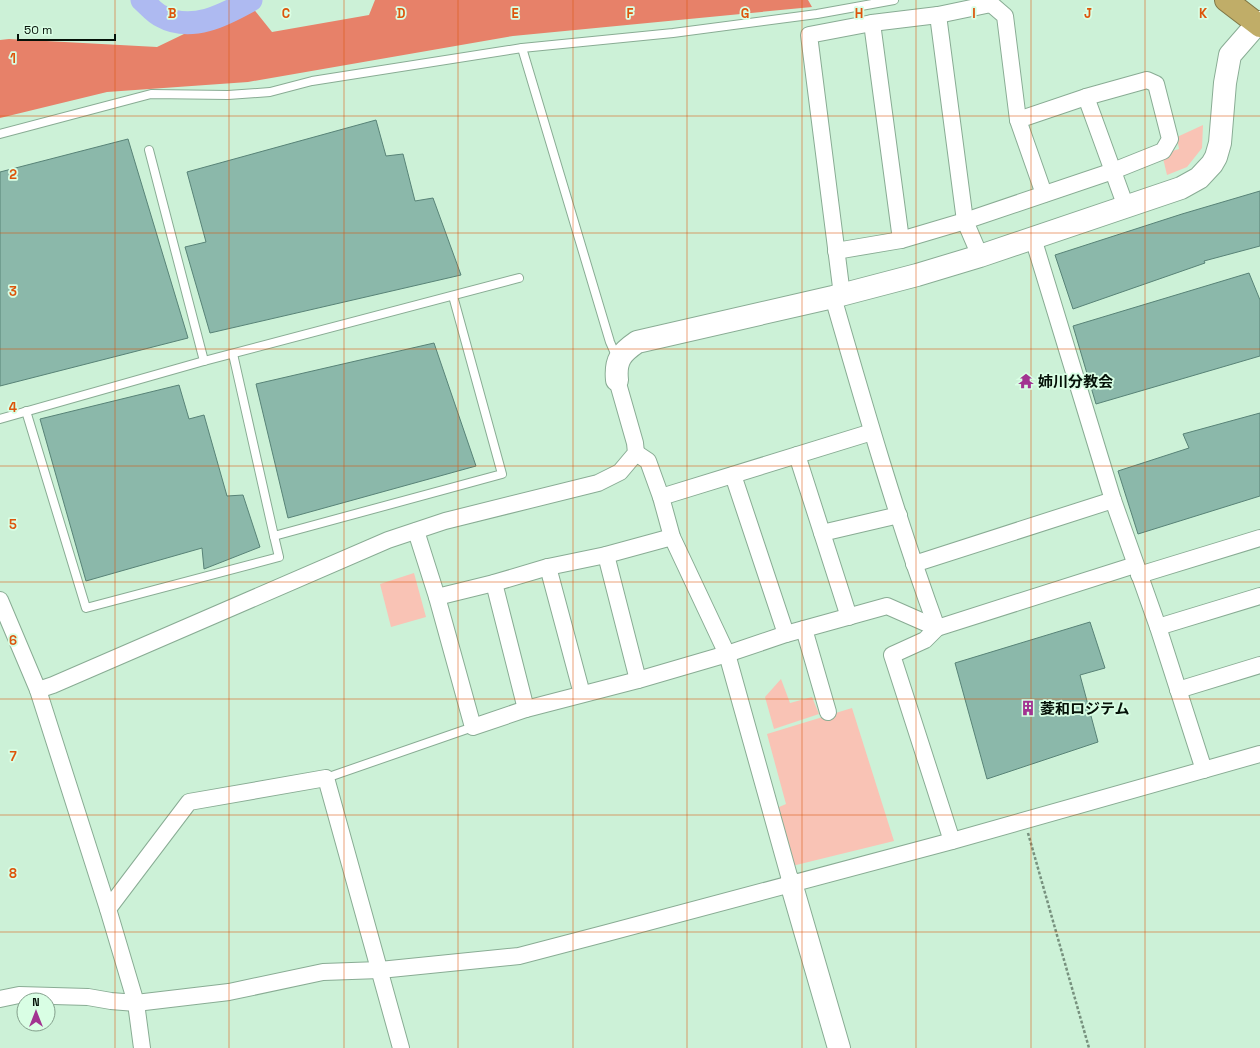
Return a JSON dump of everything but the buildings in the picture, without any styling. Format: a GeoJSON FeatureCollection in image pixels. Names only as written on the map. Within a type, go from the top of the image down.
{"type":"FeatureCollection","features":[{"type":"Feature","properties":{"kind":"highway"},"geometry":{"type":"LineString","coordinates":[[1226,0],[1259,24]]}},
{"type":"Feature","properties":{"kind":"street"},"geometry":{"type":"LineString","coordinates":[[937,628],[914,564],[872,432],[837,296],[836,251],[809,35],[872,23],[938,15],[991,4],[1005,16],[1018,120],[1044,194]]}},
{"type":"Feature","properties":{"kind":"street"},"geometry":{"type":"LineString","coordinates":[[938,15],[965,221],[980,256]]}},
{"type":"Feature","properties":{"kind":"street"},"geometry":{"type":"LineString","coordinates":[[872,23],[901,240]]}},
{"type":"Feature","properties":{"kind":"street"},"geometry":{"type":"LineString","coordinates":[[38,690],[104,664],[388,540],[445,521],[598,483],[620,472],[636,453],[618,370],[627,349],[637,342],[917,276],[1181,188],[1199,178],[1212,164],[1216,157],[1220,143],[1225,83],[1230,55],[1259,24]]}},
{"type":"Feature","properties":{"kind":"street"},"geometry":{"type":"LineString","coordinates":[[836,251],[901,240],[965,221],[1113,172],[1163,151],[1170,139],[1156,84],[1147,80],[1086,97],[1018,120]]}},
{"type":"Feature","properties":{"kind":"street"},"geometry":{"type":"LineString","coordinates":[[1086,97],[1126,207]]}},
{"type":"Feature","properties":{"kind":"street"},"geometry":{"type":"LineString","coordinates":[[1033,238],[1113,500],[1158,627],[1204,770]]}},
{"type":"Feature","properties":{"kind":"street"},"geometry":{"type":"LineString","coordinates":[[661,497],[872,432]]}},
{"type":"Feature","properties":{"kind":"street"},"geometry":{"type":"LineString","coordinates":[[636,453],[648,461],[661,497],[672,537],[727,654],[839,1048]]}},
{"type":"Feature","properties":{"kind":"street"},"geometry":{"type":"LineString","coordinates":[[797,455],[849,617]]}},
{"type":"Feature","properties":{"kind":"street"},"geometry":{"type":"LineString","coordinates":[[733,475],[786,634]]}},
{"type":"Feature","properties":{"kind":"street"},"geometry":{"type":"LineString","coordinates":[[914,564],[1113,500]]}},
{"type":"Feature","properties":{"kind":"street"},"geometry":{"type":"LineString","coordinates":[[822,533],[899,515]]}},
{"type":"Feature","properties":{"kind":"street"},"geometry":{"type":"LineString","coordinates":[[416,531],[437,597],[473,727],[526,709],[638,680],[727,654],[786,634],[887,606],[937,628]]}},
{"type":"Feature","properties":{"kind":"street"},"geometry":{"type":"LineString","coordinates":[[437,597],[494,583],[548,567],[606,555],[672,537]]}},
{"type":"Feature","properties":{"kind":"street"},"geometry":{"type":"LineString","coordinates":[[952,841],[892,655],[925,640],[937,628],[1137,570],[1260,538]]}},
{"type":"Feature","properties":{"kind":"street"},"geometry":{"type":"LineString","coordinates":[[606,555],[638,680]]}},
{"type":"Feature","properties":{"kind":"street"},"geometry":{"type":"LineString","coordinates":[[548,567],[582,694]]}},
{"type":"Feature","properties":{"kind":"street"},"geometry":{"type":"LineString","coordinates":[[494,583],[526,709]]}},
{"type":"Feature","properties":{"kind":"street"},"geometry":{"type":"LineString","coordinates":[[1158,627],[1260,596]]}},
{"type":"Feature","properties":{"kind":"street"},"geometry":{"type":"LineString","coordinates":[[0,600],[38,690],[108,909],[136,1003],[142,1048]]}},
{"type":"Feature","properties":{"kind":"street"},"geometry":{"type":"LineString","coordinates":[[804,629],[828,712]]}},
{"type":"Feature","properties":{"kind":"street"},"geometry":{"type":"LineString","coordinates":[[1178,690],[1260,665]]}},
{"type":"Feature","properties":{"kind":"street"},"geometry":{"type":"LineString","coordinates":[[0,999],[19,995],[88,997],[136,1003],[229,992],[323,972],[380,970],[519,956],[952,841],[1260,754]]}},
{"type":"Feature","properties":{"kind":"street"},"geometry":{"type":"LineString","coordinates":[[108,909],[189,802],[326,778],[401,1048]]}},
{"type":"Feature","properties":{"kind":"lane"},"geometry":{"type":"LineString","coordinates":[[0,134],[151,94],[228,95],[270,92],[312,81],[522,48],[673,33],[817,14],[894,0]]}},
{"type":"Feature","properties":{"kind":"lane"},"geometry":{"type":"LineString","coordinates":[[522,48],[618,370]]}},
{"type":"Feature","properties":{"kind":"lane"},"geometry":{"type":"LineString","coordinates":[[149,150],[204,361]]}},
{"type":"Feature","properties":{"kind":"lane"},"geometry":{"type":"LineString","coordinates":[[0,419],[204,361],[519,278]]}},
{"type":"Feature","properties":{"kind":"lane"},"geometry":{"type":"LineString","coordinates":[[274,536],[502,474],[453,296]]}},
{"type":"Feature","properties":{"kind":"lane"},"geometry":{"type":"LineString","coordinates":[[26,411],[86,608],[279,557],[233,354]]}},
{"type":"Feature","properties":{"kind":"lane"},"geometry":{"type":"LineString","coordinates":[[326,778],[473,727]]}},
{"type":"Feature","properties":{"kind":"path"},"geometry":{"type":"LineString","coordinates":[[1025,821],[1089,1048]]}},
{"type":"Feature","properties":{"kind":"shaded area"},"geometry":{"type":"Polygon","coordinates":[[[375,0],[808,0],[812,7],[513,36],[248,82],[107,92],[0,118],[0,40],[9,39],[157,47],[184,34],[186,15],[252,7],[272,32],[369,15],[375,0]]]}},
{"type":"Feature","properties":{"kind":"shaded area"},"geometry":{"type":"Polygon","coordinates":[[[1203,125],[1202,148],[1187,167],[1167,175],[1162,154],[1179,149],[1177,137],[1203,125]]]}},
{"type":"Feature","properties":{"kind":"shaded area"},"geometry":{"type":"Polygon","coordinates":[[[414,573],[426,617],[391,627],[380,584],[414,573]]]}},
{"type":"Feature","properties":{"kind":"shaded area"},"geometry":{"type":"Polygon","coordinates":[[[781,679],[790,703],[812,697],[819,714],[774,729],[765,697],[781,679]]]}},
{"type":"Feature","properties":{"kind":"shaded area"},"geometry":{"type":"Polygon","coordinates":[[[852,708],[894,841],[792,866],[770,811],[786,804],[767,734],[852,708]]]}},
{"type":"Feature","properties":{"kind":"waterway"},"geometry":{"type":"LineString","coordinates":[[142,0],[158,15],[172,21],[184,23],[207,20],[219,16],[251,0]]}},
{"type":"Feature","properties":{"kind":"place","name":"姉川分教会"},"geometry":{"type":"Point","coordinates":[1026,381]}},
{"type":"Feature","properties":{"kind":"place","name":"菱和ロジテム"},"geometry":{"type":"Point","coordinates":[1028,708]}}]}
